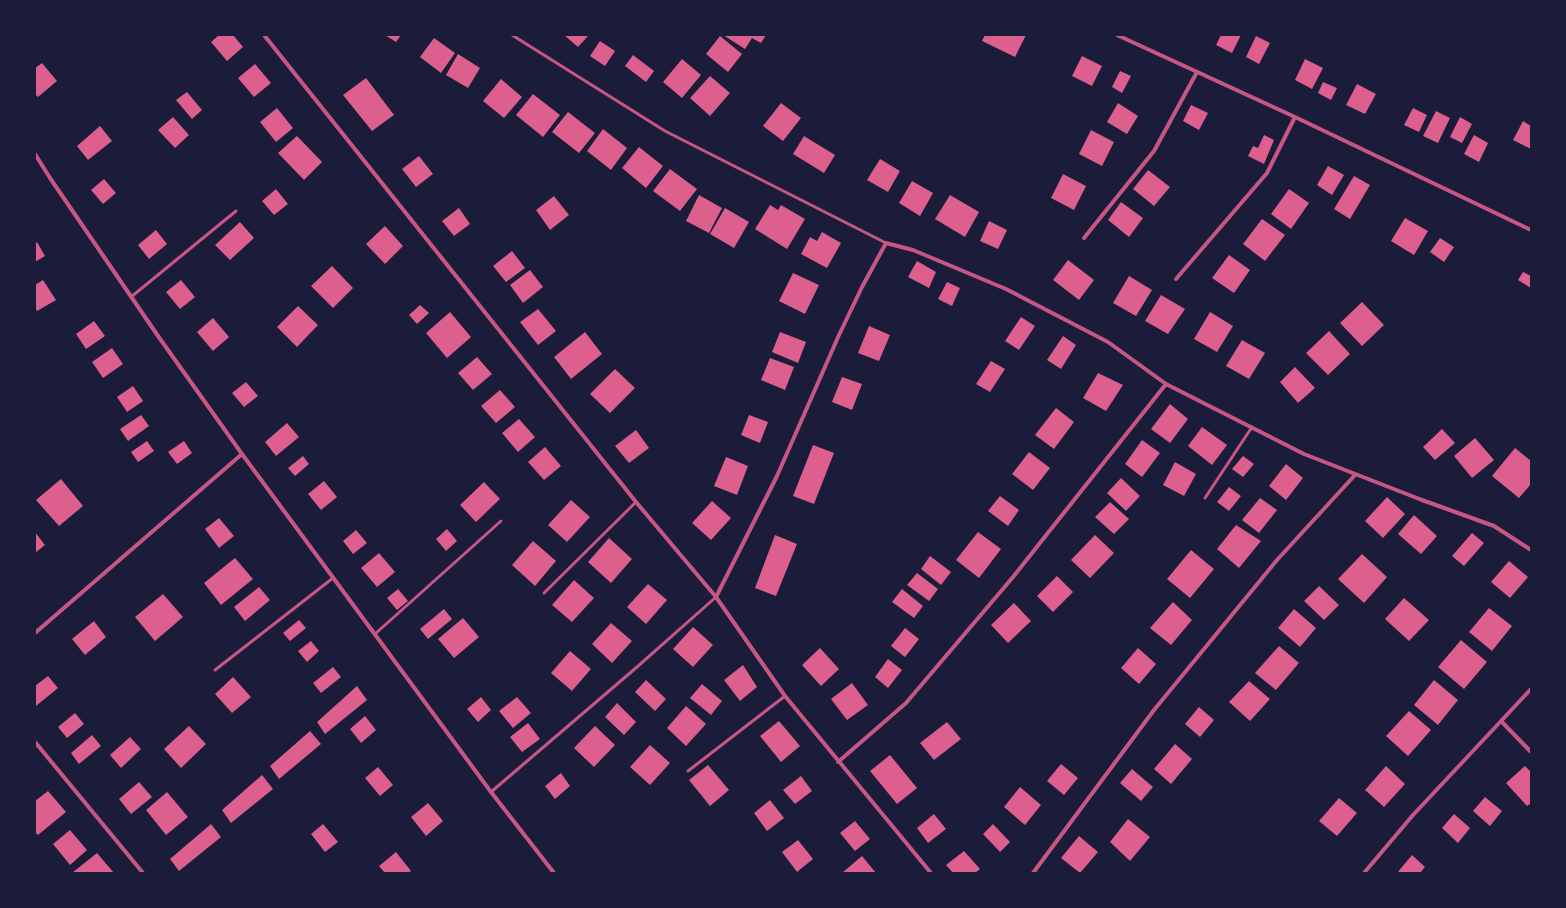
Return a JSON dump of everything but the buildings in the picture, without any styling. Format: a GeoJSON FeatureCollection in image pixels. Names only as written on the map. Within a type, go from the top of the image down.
{"type":"FeatureCollection","features":[{"type":"Feature","properties":{"kind":"street"},"geometry":{"type":"LineString","coordinates":[[264,35],[636,502],[716,597],[785,696],[931,873]]}},
{"type":"Feature","properties":{"kind":"street"},"geometry":{"type":"LineString","coordinates":[[1117,35],[1295,117],[1531,230]]}},
{"type":"Feature","properties":{"kind":"street"},"geometry":{"type":"LineString","coordinates":[[1084,238],[1154,151],[1197,72]]}},
{"type":"Feature","properties":{"kind":"street"},"geometry":{"type":"LineString","coordinates":[[1176,279],[1267,173],[1295,117]]}},
{"type":"Feature","properties":{"kind":"street"},"geometry":{"type":"LineString","coordinates":[[35,154],[131,297],[242,454],[491,792],[554,873]]}},
{"type":"Feature","properties":{"kind":"street"},"geometry":{"type":"LineString","coordinates":[[716,597],[777,476],[839,335],[862,287],[886,243],[913,250],[1006,289],[1108,342],[1166,384],[1304,454],[1355,475],[1494,526],[1531,550]]}},
{"type":"Feature","properties":{"kind":"street"},"geometry":{"type":"LineString","coordinates":[[838,762],[906,703],[1013,577],[1166,384]]}},
{"type":"Feature","properties":{"kind":"street"},"geometry":{"type":"LineString","coordinates":[[35,633],[242,454]]}},
{"type":"Feature","properties":{"kind":"street"},"geometry":{"type":"LineString","coordinates":[[1033,873],[1154,710],[1277,560],[1355,475]]}},
{"type":"Feature","properties":{"kind":"street"},"geometry":{"type":"LineString","coordinates":[[1364,873],[1414,815],[1531,689]]}},
{"type":"Feature","properties":{"kind":"street"},"geometry":{"type":"LineString","coordinates":[[1501,722],[1531,752]]}},
{"type":"Feature","properties":{"kind":"street"},"geometry":{"type":"LineString","coordinates":[[35,742],[143,873]]}},
{"type":"Feature","properties":{"kind":"lane"},"geometry":{"type":"LineString","coordinates":[[512,35],[665,131],[886,243]]}},
{"type":"Feature","properties":{"kind":"lane"},"geometry":{"type":"LineString","coordinates":[[131,297],[236,211]]}},
{"type":"Feature","properties":{"kind":"lane"},"geometry":{"type":"LineString","coordinates":[[1205,498],[1252,428]]}},
{"type":"Feature","properties":{"kind":"lane"},"geometry":{"type":"LineString","coordinates":[[544,593],[636,502]]}},
{"type":"Feature","properties":{"kind":"lane"},"geometry":{"type":"LineString","coordinates":[[375,634],[501,521]]}},
{"type":"Feature","properties":{"kind":"lane"},"geometry":{"type":"LineString","coordinates":[[215,670],[333,578]]}},
{"type":"Feature","properties":{"kind":"lane"},"geometry":{"type":"LineString","coordinates":[[491,792],[716,597]]}},
{"type":"Feature","properties":{"kind":"lane"},"geometry":{"type":"LineString","coordinates":[[688,771],[785,696]]}}]}
